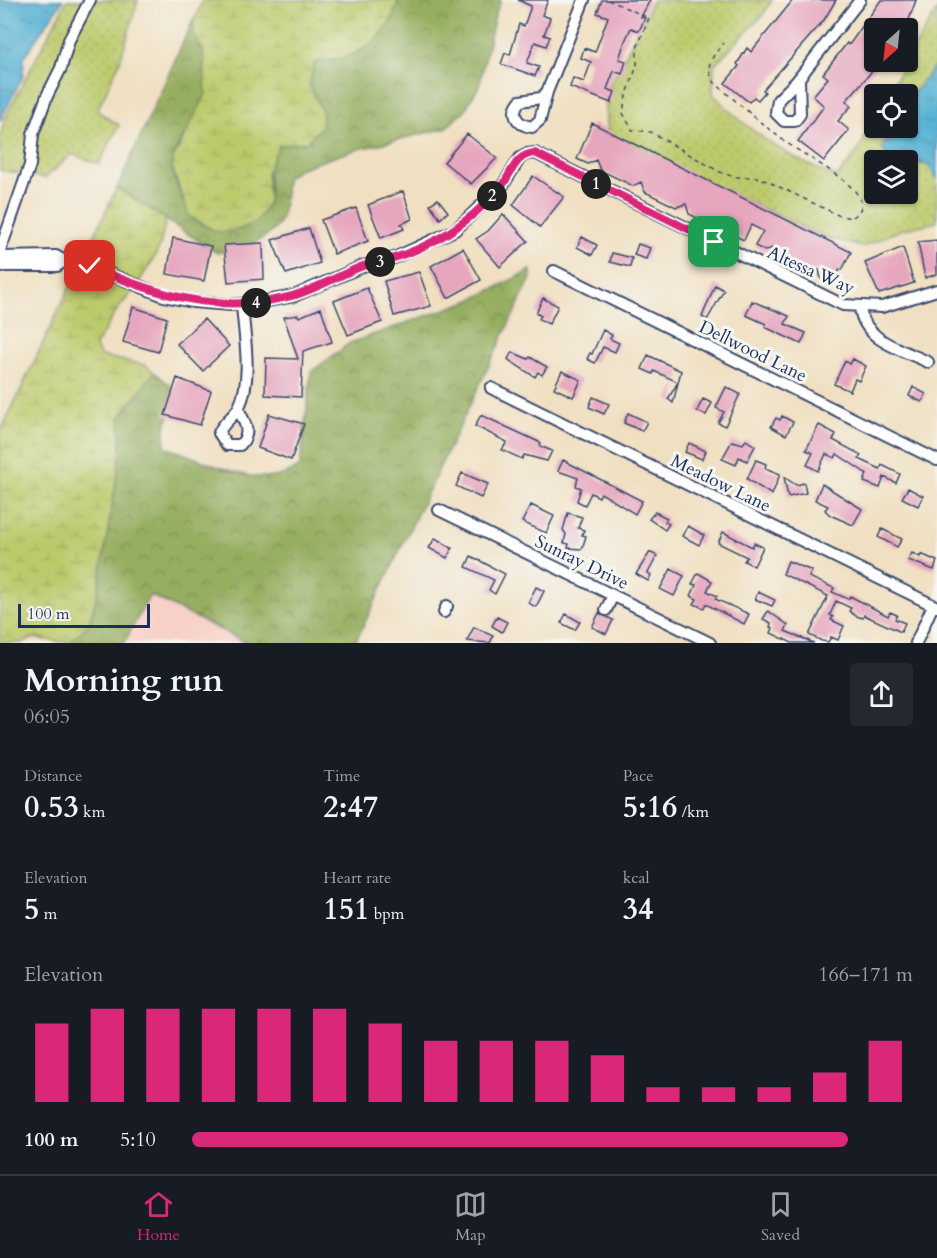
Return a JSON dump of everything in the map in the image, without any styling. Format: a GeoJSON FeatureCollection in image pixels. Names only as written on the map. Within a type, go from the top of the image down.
{"type":"FeatureCollection","features":[{"type":"Feature","properties":{"kind":"street"},"geometry":{"type":"LineString","coordinates":[[0,251],[30,165],[33,134],[46,96],[61,68],[69,40],[90,0]]}},
{"type":"Feature","properties":{"kind":"street"},"geometry":{"type":"LineString","coordinates":[[547,92],[584,0]]}},
{"type":"Feature","properties":{"kind":"street"},"geometry":{"type":"LineString","coordinates":[[799,79],[860,0]]}},
{"type":"Feature","properties":{"kind":"street","name":"Altessa Way"},"geometry":{"type":"LineString","coordinates":[[0,257],[56,256],[65,261],[90,266],[164,296],[215,304],[242,304],[294,296],[363,266],[423,247],[455,230],[497,191],[520,158],[535,153],[829,299],[860,308],[882,308],[937,290]]}},
{"type":"Feature","properties":{"kind":"street","name":"Altessa Way"},"geometry":{"type":"LineString","coordinates":[[0,266],[57,266],[65,261]]}},
{"type":"Feature","properties":{"kind":"street","name":"Dellwood Lane"},"geometry":{"type":"LineString","coordinates":[[554,271],[937,460]]}},
{"type":"Feature","properties":{"kind":"street"},"geometry":{"type":"LineString","coordinates":[[238,409],[246,370],[242,304]]}},
{"type":"Feature","properties":{"kind":"street"},"geometry":{"type":"LineString","coordinates":[[860,308],[865,327],[878,339],[928,362]]}},
{"type":"Feature","properties":{"kind":"street","name":"Meadow Lane"},"geometry":{"type":"LineString","coordinates":[[491,388],[935,606]]}},
{"type":"Feature","properties":{"kind":"street","name":"Sunray Drive"},"geometry":{"type":"LineString","coordinates":[[439,510],[710,643]]}},
{"type":"Feature","properties":{"kind":"street"},"geometry":{"type":"LineString","coordinates":[[606,610],[613,595]]}},
{"type":"Feature","properties":{"kind":"street"},"geometry":{"type":"LineString","coordinates":[[916,643],[935,606]]}},
{"type":"Feature","properties":{"kind":"path"},"geometry":{"type":"LineString","coordinates":[[608,0],[649,18],[637,48],[637,65],[623,112],[632,130],[651,132],[720,172],[734,177],[756,177],[767,180],[838,215],[851,218],[857,214],[861,208],[860,199],[848,186],[777,136],[715,83],[708,73],[709,62],[724,43]]}},
{"type":"Feature","properties":{"kind":"shaded area"},"geometry":{"type":"Polygon","coordinates":[[[150,595],[247,643],[124,643],[150,595]]]}},
{"type":"Feature","properties":{"kind":"green space"},"geometry":{"type":"Polygon","coordinates":[[[67,0],[138,0],[120,61],[97,111],[119,125],[99,164],[72,154],[45,178],[0,170],[0,135],[6,116],[67,0]]]}},
{"type":"Feature","properties":{"kind":"green space"},"geometry":{"type":"Polygon","coordinates":[[[203,0],[398,0],[391,20],[371,44],[352,55],[314,63],[309,85],[322,111],[322,126],[307,142],[279,145],[267,172],[269,202],[257,221],[238,230],[223,232],[215,231],[189,216],[172,167],[173,159],[206,94],[203,50],[195,37],[193,23],[203,0]]]}},
{"type":"Feature","properties":{"kind":"green space"},"geometry":{"type":"Polygon","coordinates":[[[398,0],[501,0],[495,15],[479,86],[465,110],[446,128],[355,150],[301,168],[286,178],[283,211],[276,228],[253,243],[217,253],[117,188],[194,18],[194,30],[204,57],[207,88],[201,108],[173,158],[173,173],[186,206],[199,223],[226,232],[234,231],[247,224],[268,196],[269,169],[279,145],[307,142],[322,126],[322,111],[309,85],[314,63],[352,55],[371,44],[391,20],[398,0]]]}},
{"type":"Feature","properties":{"kind":"green space"},"geometry":{"type":"Polygon","coordinates":[[[653,0],[772,0],[762,16],[714,65],[713,94],[740,120],[770,143],[803,162],[837,177],[858,151],[864,138],[888,138],[882,148],[883,150],[864,150],[864,204],[918,204],[918,163],[928,165],[937,178],[937,222],[900,230],[863,247],[824,237],[608,135],[605,96],[653,0]]]}},
{"type":"Feature","properties":{"kind":"green space"},"geometry":{"type":"Polygon","coordinates":[[[937,10],[937,64],[918,88],[918,84],[893,84],[900,72],[918,72],[918,42],[937,10]]]}},
{"type":"Feature","properties":{"kind":"green space"},"geometry":{"type":"Polygon","coordinates":[[[117,188],[166,219],[160,246],[153,260],[117,310],[95,346],[101,356],[145,365],[154,372],[120,417],[121,451],[97,596],[88,625],[69,643],[34,638],[21,643],[0,643],[0,433],[117,188]]]}},
{"type":"Feature","properties":{"kind":"green space"},"geometry":{"type":"Polygon","coordinates":[[[531,270],[531,278],[355,643],[247,643],[150,595],[124,643],[69,643],[88,625],[97,596],[121,451],[120,417],[154,372],[170,385],[174,401],[165,427],[165,447],[233,472],[269,477],[285,474],[300,466],[311,372],[350,343],[471,300],[531,270]]]}},
{"type":"Feature","properties":{"kind":"water"},"geometry":{"type":"Polygon","coordinates":[[[0,0],[63,0],[24,57],[23,76],[0,121],[0,0]]]}},
{"type":"Feature","properties":{"kind":"water"},"geometry":{"type":"Polygon","coordinates":[[[937,64],[937,178],[928,165],[918,163],[918,150],[883,150],[882,148],[888,138],[918,138],[918,88],[937,64]]]}},
{"type":"Feature","properties":{"kind":"building"},"geometry":{"type":"Polygon","coordinates":[[[518,0],[548,0],[542,15],[550,18],[544,35],[550,37],[546,46],[535,42],[527,63],[539,67],[535,76],[501,64],[505,53],[510,55],[519,24],[524,26],[531,6],[518,0]]]}},
{"type":"Feature","properties":{"kind":"building"},"geometry":{"type":"Polygon","coordinates":[[[602,0],[650,0],[641,17],[645,18],[639,31],[631,28],[625,41],[619,59],[626,61],[622,74],[614,71],[607,89],[615,92],[611,103],[570,87],[573,78],[584,82],[591,62],[581,58],[584,48],[595,52],[608,17],[597,13],[602,0]]]}},
{"type":"Feature","properties":{"kind":"building"},"geometry":{"type":"Polygon","coordinates":[[[793,0],[836,0],[824,20],[763,90],[765,92],[758,100],[754,97],[749,102],[725,83],[739,66],[737,64],[747,48],[751,52],[793,0]]]}},
{"type":"Feature","properties":{"kind":"building"},"geometry":{"type":"Polygon","coordinates":[[[881,0],[916,0],[910,18],[868,18],[881,0]]]}},
{"type":"Feature","properties":{"kind":"building"},"geometry":{"type":"Polygon","coordinates":[[[864,24],[864,72],[871,72],[846,101],[851,106],[838,121],[849,130],[824,161],[798,141],[824,106],[813,96],[828,78],[823,74],[847,43],[849,45],[864,24]]]}},
{"type":"Feature","properties":{"kind":"building"},"geometry":{"type":"Polygon","coordinates":[[[592,123],[851,252],[842,270],[840,269],[833,284],[821,279],[819,270],[808,273],[777,257],[775,247],[765,251],[755,246],[763,231],[751,225],[744,240],[733,235],[729,226],[720,229],[689,214],[686,204],[676,207],[645,192],[641,182],[633,186],[600,170],[596,160],[588,164],[577,159],[592,123]]]}},
{"type":"Feature","properties":{"kind":"building"},"geometry":{"type":"Polygon","coordinates":[[[467,134],[497,158],[471,184],[444,162],[467,134]]]}},
{"type":"Feature","properties":{"kind":"building"},"geometry":{"type":"Polygon","coordinates":[[[533,176],[564,197],[540,227],[513,205],[533,176]]]}},
{"type":"Feature","properties":{"kind":"building"},"geometry":{"type":"Polygon","coordinates":[[[403,191],[412,219],[401,224],[404,229],[381,238],[368,205],[403,191]]]}},
{"type":"Feature","properties":{"kind":"building"},"geometry":{"type":"Polygon","coordinates":[[[438,199],[448,212],[440,219],[430,204],[438,199]]]}},
{"type":"Feature","properties":{"kind":"building"},"geometry":{"type":"Polygon","coordinates":[[[356,208],[368,241],[334,254],[321,220],[356,208]]]}},
{"type":"Feature","properties":{"kind":"building"},"geometry":{"type":"Polygon","coordinates":[[[503,214],[528,241],[500,267],[476,239],[488,231],[503,214]]]}},
{"type":"Feature","properties":{"kind":"building"},"geometry":{"type":"Polygon","coordinates":[[[309,228],[320,263],[286,274],[272,240],[309,228]]]}},
{"type":"Feature","properties":{"kind":"building"},"geometry":{"type":"Polygon","coordinates":[[[582,237],[597,245],[592,255],[577,247],[582,237]]]}},
{"type":"Feature","properties":{"kind":"building"},"geometry":{"type":"Polygon","coordinates":[[[173,238],[211,246],[204,281],[167,274],[173,238]]]}},
{"type":"Feature","properties":{"kind":"building"},"geometry":{"type":"Polygon","coordinates":[[[937,240],[937,274],[925,278],[918,242],[937,240]]]}},
{"type":"Feature","properties":{"kind":"building"},"geometry":{"type":"Polygon","coordinates":[[[263,243],[264,279],[228,282],[224,245],[263,243]]]}},
{"type":"Feature","properties":{"kind":"building"},"geometry":{"type":"Polygon","coordinates":[[[638,244],[650,248],[646,259],[634,255],[638,244]]]}},
{"type":"Feature","properties":{"kind":"building"},"geometry":{"type":"Polygon","coordinates":[[[903,247],[914,283],[879,294],[865,263],[903,247]]]}},
{"type":"Feature","properties":{"kind":"building"},"geometry":{"type":"Polygon","coordinates":[[[463,248],[481,280],[448,298],[431,266],[463,248]]]}},
{"type":"Feature","properties":{"kind":"building"},"geometry":{"type":"Polygon","coordinates":[[[612,253],[632,258],[630,267],[610,262],[612,253]]]}},
{"type":"Feature","properties":{"kind":"building"},"geometry":{"type":"Polygon","coordinates":[[[419,272],[431,306],[394,316],[384,281],[419,272]]]}},
{"type":"Feature","properties":{"kind":"building"},"geometry":{"type":"Polygon","coordinates":[[[715,285],[724,290],[707,320],[702,317],[715,285]]]}},
{"type":"Feature","properties":{"kind":"building"},"geometry":{"type":"Polygon","coordinates":[[[367,288],[382,322],[348,335],[334,301],[367,288]]]}},
{"type":"Feature","properties":{"kind":"building"},"geometry":{"type":"Polygon","coordinates":[[[543,298],[558,306],[549,324],[539,319],[541,316],[536,313],[543,298]]]}},
{"type":"Feature","properties":{"kind":"building"},"geometry":{"type":"Polygon","coordinates":[[[752,301],[789,316],[785,324],[806,333],[801,344],[746,315],[752,301]]]}},
{"type":"Feature","properties":{"kind":"building"},"geometry":{"type":"Polygon","coordinates":[[[133,307],[167,318],[158,352],[123,342],[133,307]]]}},
{"type":"Feature","properties":{"kind":"building"},"geometry":{"type":"Polygon","coordinates":[[[321,308],[332,342],[303,351],[301,397],[265,395],[266,358],[298,359],[284,317],[298,315],[299,317],[321,308]]]}},
{"type":"Feature","properties":{"kind":"building"},"geometry":{"type":"Polygon","coordinates":[[[204,319],[229,346],[203,371],[177,344],[204,319]]]}},
{"type":"Feature","properties":{"kind":"building"},"geometry":{"type":"Polygon","coordinates":[[[603,330],[612,335],[610,339],[619,343],[615,352],[603,347],[595,363],[587,359],[590,353],[592,354],[603,330]]]}},
{"type":"Feature","properties":{"kind":"building"},"geometry":{"type":"Polygon","coordinates":[[[512,352],[528,359],[530,357],[547,367],[542,375],[538,372],[535,377],[508,359],[512,352]]]}},
{"type":"Feature","properties":{"kind":"building"},"geometry":{"type":"Polygon","coordinates":[[[648,355],[681,371],[673,403],[668,399],[678,382],[654,371],[653,374],[642,369],[648,355]]]}},
{"type":"Feature","properties":{"kind":"building"},"geometry":{"type":"Polygon","coordinates":[[[853,359],[866,366],[859,381],[855,379],[850,391],[834,384],[845,361],[850,364],[853,359]]]}},
{"type":"Feature","properties":{"kind":"building"},"geometry":{"type":"Polygon","coordinates":[[[562,371],[581,380],[573,397],[554,388],[562,371]]]}},
{"type":"Feature","properties":{"kind":"building"},"geometry":{"type":"Polygon","coordinates":[[[177,378],[211,391],[200,425],[165,415],[177,378]]]}},
{"type":"Feature","properties":{"kind":"building"},"geometry":{"type":"Polygon","coordinates":[[[726,387],[740,394],[725,426],[718,423],[724,412],[716,408],[726,387]]]}},
{"type":"Feature","properties":{"kind":"building"},"geometry":{"type":"Polygon","coordinates":[[[913,387],[926,394],[922,402],[909,396],[913,387]]]}},
{"type":"Feature","properties":{"kind":"building"},"geometry":{"type":"Polygon","coordinates":[[[593,397],[609,404],[604,414],[589,407],[593,397]]]}},
{"type":"Feature","properties":{"kind":"building"},"geometry":{"type":"Polygon","coordinates":[[[703,399],[712,403],[706,415],[697,411],[703,399]]]}},
{"type":"Feature","properties":{"kind":"building"},"geometry":{"type":"Polygon","coordinates":[[[628,413],[647,422],[642,431],[624,423],[628,413]]]}},
{"type":"Feature","properties":{"kind":"building"},"geometry":{"type":"Polygon","coordinates":[[[269,414],[304,424],[291,460],[258,448],[269,414]]]}},
{"type":"Feature","properties":{"kind":"building"},"geometry":{"type":"Polygon","coordinates":[[[481,415],[541,443],[540,446],[552,451],[547,461],[524,455],[522,459],[502,450],[507,442],[475,426],[481,415]]]}},
{"type":"Feature","properties":{"kind":"building"},"geometry":{"type":"Polygon","coordinates":[[[782,416],[793,422],[786,435],[771,427],[776,418],[780,420],[782,416]]]}},
{"type":"Feature","properties":{"kind":"building"},"geometry":{"type":"Polygon","coordinates":[[[819,425],[836,434],[833,440],[861,455],[859,459],[880,469],[882,465],[900,474],[896,483],[884,477],[880,488],[864,482],[867,474],[837,454],[835,458],[826,454],[818,471],[807,465],[813,453],[806,450],[819,425]]]}},
{"type":"Feature","properties":{"kind":"building"},"geometry":{"type":"Polygon","coordinates":[[[746,440],[755,446],[747,461],[739,457],[736,465],[722,459],[732,441],[743,444],[746,440]]]}},
{"type":"Feature","properties":{"kind":"building"},"geometry":{"type":"Polygon","coordinates":[[[689,443],[706,451],[702,459],[685,452],[689,443]]]}},
{"type":"Feature","properties":{"kind":"building"},"geometry":{"type":"Polygon","coordinates":[[[563,460],[642,501],[635,514],[601,493],[599,497],[591,493],[585,505],[577,501],[581,488],[576,486],[578,478],[558,471],[563,460]]]}},
{"type":"Feature","properties":{"kind":"building"},"geometry":{"type":"Polygon","coordinates":[[[756,460],[766,464],[765,468],[780,474],[772,495],[747,479],[756,460]]]}},
{"type":"Feature","properties":{"kind":"building"},"geometry":{"type":"Polygon","coordinates":[[[462,473],[488,484],[481,498],[456,486],[462,473]]]}},
{"type":"Feature","properties":{"kind":"building"},"geometry":{"type":"Polygon","coordinates":[[[784,477],[796,485],[804,483],[806,493],[788,497],[784,477]]]}},
{"type":"Feature","properties":{"kind":"building"},"geometry":{"type":"Polygon","coordinates":[[[822,484],[862,509],[853,525],[830,515],[825,510],[828,506],[815,500],[822,484]]]}},
{"type":"Feature","properties":{"kind":"building"},"geometry":{"type":"Polygon","coordinates":[[[908,488],[923,496],[918,506],[902,498],[908,488]]]}},
{"type":"Feature","properties":{"kind":"building"},"geometry":{"type":"Polygon","coordinates":[[[531,505],[554,516],[546,533],[522,522],[531,505]]]}},
{"type":"Feature","properties":{"kind":"building"},"geometry":{"type":"Polygon","coordinates":[[[655,512],[667,518],[665,522],[669,524],[665,530],[649,519],[655,512]]]}},
{"type":"Feature","properties":{"kind":"building"},"geometry":{"type":"Polygon","coordinates":[[[568,513],[582,517],[578,528],[584,530],[582,535],[586,536],[582,549],[568,548],[569,544],[564,543],[566,534],[563,530],[568,513]]]}},
{"type":"Feature","properties":{"kind":"building"},"geometry":{"type":"Polygon","coordinates":[[[688,526],[704,535],[699,545],[682,536],[688,526]]]}},
{"type":"Feature","properties":{"kind":"building"},"geometry":{"type":"Polygon","coordinates":[[[882,529],[902,539],[897,547],[878,537],[882,529]]]}},
{"type":"Feature","properties":{"kind":"building"},"geometry":{"type":"Polygon","coordinates":[[[723,532],[752,547],[754,543],[763,547],[754,566],[744,561],[747,557],[718,543],[723,532]]]}},
{"type":"Feature","properties":{"kind":"building"},"geometry":{"type":"Polygon","coordinates":[[[435,538],[452,548],[447,558],[429,548],[435,538]]]}},
{"type":"Feature","properties":{"kind":"building"},"geometry":{"type":"Polygon","coordinates":[[[650,552],[657,556],[648,573],[651,575],[648,581],[636,574],[650,552]]]}},
{"type":"Feature","properties":{"kind":"building"},"geometry":{"type":"Polygon","coordinates":[[[912,553],[937,561],[934,570],[908,560],[912,553]]]}},
{"type":"Feature","properties":{"kind":"building"},"geometry":{"type":"Polygon","coordinates":[[[471,556],[505,574],[495,594],[489,590],[494,580],[466,567],[471,556]]]}},
{"type":"Feature","properties":{"kind":"building"},"geometry":{"type":"Polygon","coordinates":[[[788,561],[812,571],[809,577],[834,588],[832,592],[848,599],[850,596],[888,616],[890,612],[897,615],[895,619],[905,623],[901,632],[864,615],[863,618],[856,616],[849,611],[851,608],[836,601],[830,615],[833,617],[831,620],[844,626],[838,640],[831,637],[828,642],[822,641],[809,635],[828,596],[783,574],[788,561]]]}},
{"type":"Feature","properties":{"kind":"building"},"geometry":{"type":"Polygon","coordinates":[[[671,569],[684,576],[674,596],[660,589],[671,569]]]}},
{"type":"Feature","properties":{"kind":"building"},"geometry":{"type":"Polygon","coordinates":[[[698,573],[712,581],[707,591],[717,596],[715,599],[749,614],[744,624],[706,604],[704,608],[694,604],[697,599],[691,596],[696,585],[692,584],[698,573]]]}},
{"type":"Feature","properties":{"kind":"building"},"geometry":{"type":"Polygon","coordinates":[[[536,587],[544,591],[536,607],[528,603],[536,587]]]}},
{"type":"Feature","properties":{"kind":"building"},"geometry":{"type":"Polygon","coordinates":[[[758,592],[775,600],[772,606],[755,599],[758,592]]]}},
{"type":"Feature","properties":{"kind":"building"},"geometry":{"type":"Polygon","coordinates":[[[768,611],[788,625],[785,631],[814,643],[792,643],[771,633],[773,628],[770,627],[771,623],[763,619],[768,611]]]}},
{"type":"Feature","properties":{"kind":"building"},"geometry":{"type":"Polygon","coordinates":[[[599,613],[613,620],[606,634],[592,627],[599,613]]]}},
{"type":"Feature","properties":{"kind":"building"},"geometry":{"type":"Polygon","coordinates":[[[566,614],[580,622],[575,630],[561,623],[566,614]]]}},
{"type":"Feature","properties":{"kind":"building"},"geometry":{"type":"Polygon","coordinates":[[[497,617],[507,622],[502,632],[492,626],[497,617]]]}},
{"type":"Feature","properties":{"kind":"building"},"geometry":{"type":"Polygon","coordinates":[[[474,627],[493,636],[490,643],[467,641],[474,627]]]}},
{"type":"Feature","properties":{"kind":"route"},"geometry":{"type":"LineString","coordinates":[[90,266],[164,296],[193,302],[231,305],[294,296],[363,266],[423,247],[455,230],[503,185],[520,158],[535,153],[714,242]]}}]}
